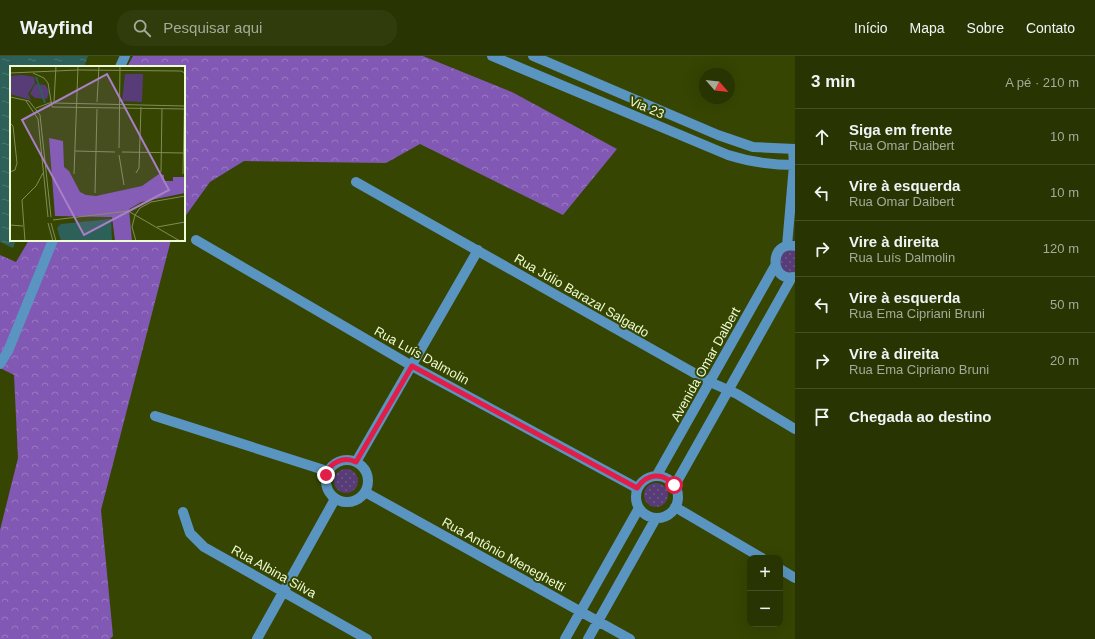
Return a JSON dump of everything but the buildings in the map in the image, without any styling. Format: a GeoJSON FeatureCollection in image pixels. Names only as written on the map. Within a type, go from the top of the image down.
{"type":"FeatureCollection","features":[{"type":"Feature","properties":{"kind":"street"},"geometry":{"type":"LineString","coordinates":[[120,66],[124,56]]}},
{"type":"Feature","properties":{"kind":"street","name":"Via 23"},"geometry":{"type":"LineString","coordinates":[[492,56],[728,155],[760,163],[794,165]]}},
{"type":"Feature","properties":{"kind":"street","name":"Via 23"},"geometry":{"type":"LineString","coordinates":[[533,56],[718,135],[753,147],[794,149]]}},
{"type":"Feature","properties":{"kind":"street"},"geometry":{"type":"LineString","coordinates":[[791,246],[794,149]]}},
{"type":"Feature","properties":{"kind":"street","name":"Rua Júlio Barazal Salgado"},"geometry":{"type":"LineString","coordinates":[[356,182],[710,382],[736,394],[795,429]]}},
{"type":"Feature","properties":{"kind":"street","name":"Rua Luís Dalmolin"},"geometry":{"type":"LineString","coordinates":[[196,240],[412,366],[637,488]]}},
{"type":"Feature","properties":{"kind":"street"},"geometry":{"type":"LineString","coordinates":[[0,364],[8,351],[53,241]]}},
{"type":"Feature","properties":{"kind":"street","name":"Avenida Omar Dalbert"},"geometry":{"type":"LineString","coordinates":[[657,475],[775,266],[778,251],[791,246]]}},
{"type":"Feature","properties":{"kind":"street"},"geometry":{"type":"LineString","coordinates":[[356,462],[478,250]]}},
{"type":"Feature","properties":{"kind":"street"},"geometry":{"type":"LineString","coordinates":[[674,485],[793,277],[781,275],[775,266]]}},
{"type":"Feature","properties":{"kind":"street"},"geometry":{"type":"LineString","coordinates":[[155,416],[327,472]]}},
{"type":"Feature","properties":{"kind":"street"},"geometry":{"type":"LineString","coordinates":[[348,459],[356,462],[363,467],[367,475],[368,484],[365,492],[359,498],[351,502],[343,502],[335,499],[326,487],[327,472],[332,465],[340,460],[348,459]]}},
{"type":"Feature","properties":{"kind":"street"},"geometry":{"type":"LineString","coordinates":[[657,475],[667,478],[674,485],[678,496],[675,507],[667,515],[656,518],[646,515],[639,508],[635,498],[637,488],[646,479],[657,475]]}},
{"type":"Feature","properties":{"kind":"street","name":"Rua Antônio Meneghetti"},"geometry":{"type":"LineString","coordinates":[[365,492],[630,639]]}},
{"type":"Feature","properties":{"kind":"street"},"geometry":{"type":"LineString","coordinates":[[257,639],[335,499]]}},
{"type":"Feature","properties":{"kind":"street"},"geometry":{"type":"LineString","coordinates":[[675,507],[757,555]]}},
{"type":"Feature","properties":{"kind":"street"},"geometry":{"type":"LineString","coordinates":[[565,639],[639,508]]}},
{"type":"Feature","properties":{"kind":"street","name":"Rua Albina Silva"},"geometry":{"type":"LineString","coordinates":[[183,512],[190,533],[204,547],[367,639]]}},
{"type":"Feature","properties":{"kind":"street"},"geometry":{"type":"LineString","coordinates":[[588,639],[656,518]]}},
{"type":"Feature","properties":{"kind":"street"},"geometry":{"type":"LineString","coordinates":[[783,571],[795,578]]}},
{"type":"Feature","properties":{"kind":"shaded area"},"geometry":{"type":"Polygon","coordinates":[[[786,251],[795,251],[795,272],[785,272],[780,268],[780,255],[786,251]]]}},
{"type":"Feature","properties":{"kind":"shaded area"},"geometry":{"type":"Polygon","coordinates":[[[346,469],[354,473],[358,481],[354,489],[346,493],[338,489],[334,481],[338,473],[346,469]]]}},
{"type":"Feature","properties":{"kind":"shaded area"},"geometry":{"type":"Polygon","coordinates":[[[656,483],[664,487],[668,495],[664,503],[656,507],[648,503],[644,495],[648,487],[656,483]]]}},
{"type":"Feature","properties":{"kind":"green space"},"geometry":{"type":"Polygon","coordinates":[[[133,56],[423,56],[512,92],[617,149],[563,215],[420,144],[386,163],[244,161],[210,182],[185,217],[185,66],[128,66],[133,56]]]}},
{"type":"Feature","properties":{"kind":"green space"},"geometry":{"type":"Polygon","coordinates":[[[28,241],[171,241],[101,510],[113,636],[110,639],[0,639],[0,530],[18,458],[14,375],[0,368],[0,255],[16,262],[28,241]]]}},
{"type":"Feature","properties":{"kind":"water"},"geometry":{"type":"Polygon","coordinates":[[[0,56],[88,56],[84,66],[10,66],[10,241],[16,241],[13,248],[0,242],[0,56]]]}},
{"type":"Feature","properties":{"kind":"route"},"geometry":{"type":"LineString","coordinates":[[326,475],[332,465],[340,460],[348,459],[356,462],[412,366],[637,488],[646,479],[657,475],[667,478],[674,485]]}}]}
